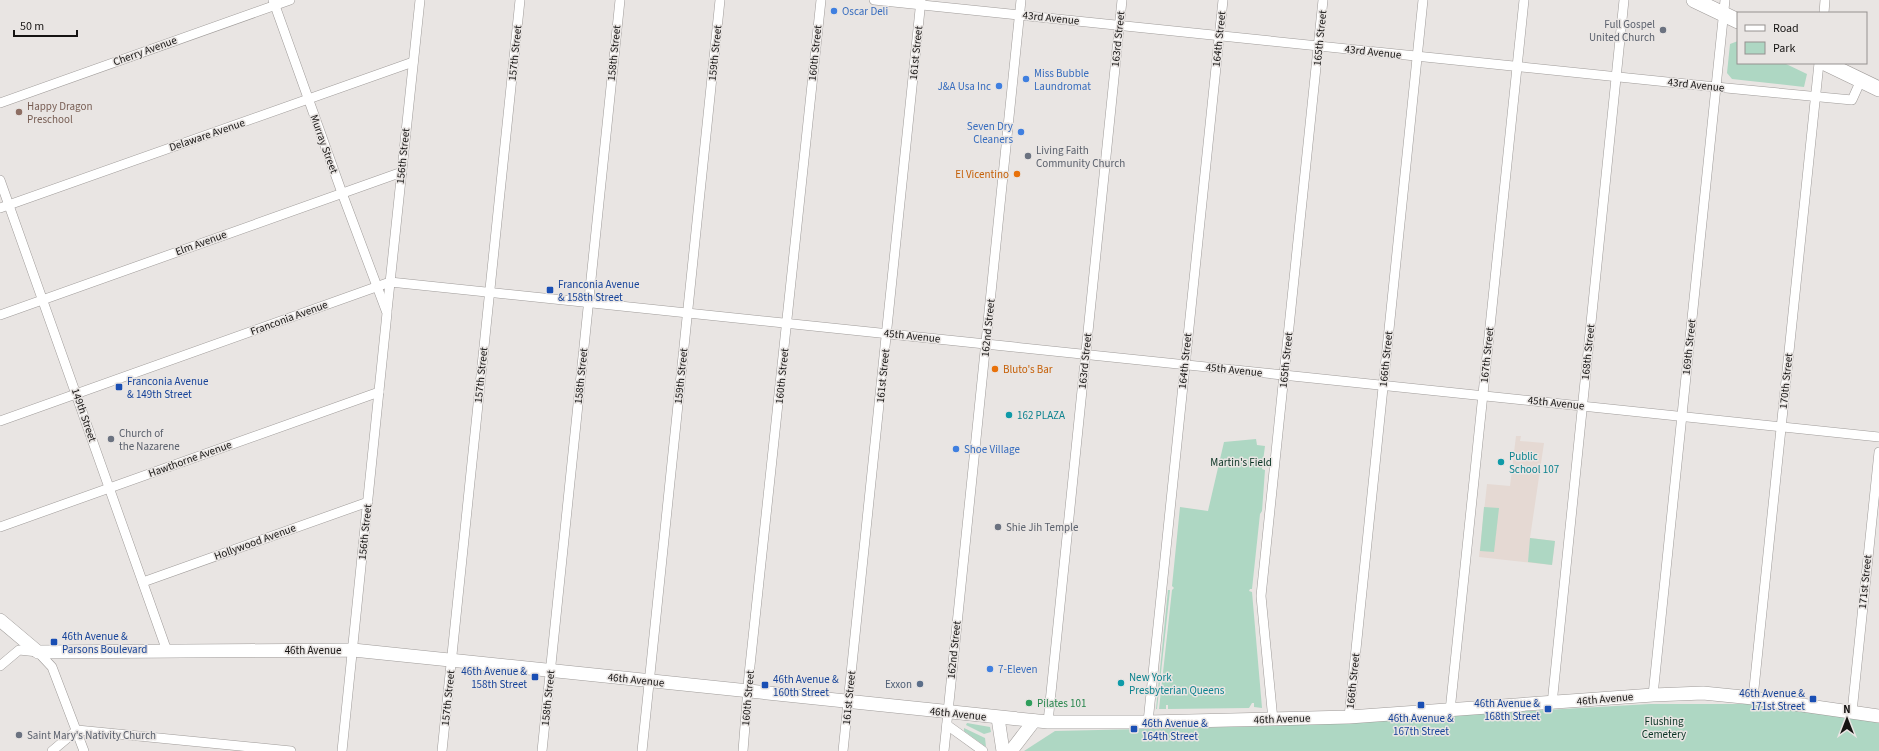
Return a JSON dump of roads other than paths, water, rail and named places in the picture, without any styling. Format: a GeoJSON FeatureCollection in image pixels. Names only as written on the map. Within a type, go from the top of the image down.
{"type":"FeatureCollection","features":[{"type":"Feature","properties":{"kind":"main road"},"geometry":{"type":"LineString","coordinates":[[1694,0],[1724,7],[1737,20]]}},
{"type":"Feature","properties":{"kind":"main road"},"geometry":{"type":"LineString","coordinates":[[1827,64],[1879,89]]}},
{"type":"Feature","properties":{"kind":"street","name":"Cherry Avenue"},"geometry":{"type":"LineString","coordinates":[[0,103],[274,3],[290,0]]}},
{"type":"Feature","properties":{"kind":"street","name":"156th Street"},"geometry":{"type":"LineString","coordinates":[[342,751],[420,0]]}},
{"type":"Feature","properties":{"kind":"street","name":"157th Street"},"geometry":{"type":"LineString","coordinates":[[442,751],[520,0]]}},
{"type":"Feature","properties":{"kind":"street","name":"158th Street"},"geometry":{"type":"LineString","coordinates":[[542,751],[620,0]]}},
{"type":"Feature","properties":{"kind":"street","name":"159th Street"},"geometry":{"type":"LineString","coordinates":[[642,751],[720,0]]}},
{"type":"Feature","properties":{"kind":"street","name":"160th Street"},"geometry":{"type":"LineString","coordinates":[[743,751],[821,0]]}},
{"type":"Feature","properties":{"kind":"street","name":"43rd Avenue"},"geometry":{"type":"LineString","coordinates":[[874,0],[921,2],[1020,15],[1219,36],[1852,100],[1861,80]]}},
{"type":"Feature","properties":{"kind":"street","name":"162nd Street"},"geometry":{"type":"LineString","coordinates":[[944,751],[1021,0]]}},
{"type":"Feature","properties":{"kind":"street","name":"163rd Street"},"geometry":{"type":"LineString","coordinates":[[1048,722],[1122,0]]}},
{"type":"Feature","properties":{"kind":"street","name":"164th Street"},"geometry":{"type":"LineString","coordinates":[[1148,722],[1223,0]]}},
{"type":"Feature","properties":{"kind":"street","name":"165th Street"},"geometry":{"type":"LineString","coordinates":[[1274,720],[1261,596],[1323,0]]}},
{"type":"Feature","properties":{"kind":"street","name":"166th Street"},"geometry":{"type":"LineString","coordinates":[[1349,717],[1423,0]]}},
{"type":"Feature","properties":{"kind":"street","name":"167th Street"},"geometry":{"type":"LineString","coordinates":[[1450,711],[1524,0]]}},
{"type":"Feature","properties":{"kind":"street","name":"168th Street"},"geometry":{"type":"LineString","coordinates":[[1552,704],[1624,0]]}},
{"type":"Feature","properties":{"kind":"street"},"geometry":{"type":"LineString","coordinates":[[1824,12],[1825,0]]}},
{"type":"Feature","properties":{"kind":"street","name":"161st Street"},"geometry":{"type":"LineString","coordinates":[[843,751],[921,2]]}},
{"type":"Feature","properties":{"kind":"street","name":"Murray Street"},"geometry":{"type":"LineString","coordinates":[[274,3],[377,287]]}},
{"type":"Feature","properties":{"kind":"street","name":"169th Street"},"geometry":{"type":"LineString","coordinates":[[1653,695],[1724,7]]}},
{"type":"Feature","properties":{"kind":"street","name":"Delaware Avenue"},"geometry":{"type":"LineString","coordinates":[[4,207],[413,62]]}},
{"type":"Feature","properties":{"kind":"street","name":"170th Street"},"geometry":{"type":"LineString","coordinates":[[1753,698],[1819,64]]}},
{"type":"Feature","properties":{"kind":"street","name":"Elm Avenue"},"geometry":{"type":"LineString","coordinates":[[0,315],[402,172]]}},
{"type":"Feature","properties":{"kind":"street","name":"149th Street"},"geometry":{"type":"LineString","coordinates":[[0,180],[4,207],[43,300],[167,651]]}},
{"type":"Feature","properties":{"kind":"street","name":"Franconia Avenue"},"geometry":{"type":"LineString","coordinates":[[0,421],[390,282],[589,303]]}},
{"type":"Feature","properties":{"kind":"street","name":"156th Street"},"geometry":{"type":"LineString","coordinates":[[377,287],[387,313]]}},
{"type":"Feature","properties":{"kind":"street","name":"45th Avenue"},"geometry":{"type":"LineString","coordinates":[[589,303],[1879,437]]}},
{"type":"Feature","properties":{"kind":"street","name":"Hawthorne Avenue"},"geometry":{"type":"LineString","coordinates":[[0,527],[379,392]]}},
{"type":"Feature","properties":{"kind":"street","name":"171st Street"},"geometry":{"type":"LineString","coordinates":[[1852,712],[1879,452]]}},
{"type":"Feature","properties":{"kind":"street","name":"Hollywood Avenue"},"geometry":{"type":"LineString","coordinates":[[143,582],[368,502]]}},
{"type":"Feature","properties":{"kind":"street"},"geometry":{"type":"LineString","coordinates":[[0,620],[38,652],[52,667],[84,751]]}},
{"type":"Feature","properties":{"kind":"street"},"geometry":{"type":"LineString","coordinates":[[0,666],[19,650],[38,652]]}},
{"type":"Feature","properties":{"kind":"street","name":"46th Avenue"},"geometry":{"type":"LineString","coordinates":[[38,652],[352,650],[452,662],[848,703],[947,719],[998,718],[1048,722],[1274,720],[1450,711],[1653,695],[1703,693],[1753,698],[1879,716]]}},
{"type":"Feature","properties":{"kind":"street"},"geometry":{"type":"LineString","coordinates":[[998,718],[1003,751]]}},
{"type":"Feature","properties":{"kind":"street"},"geometry":{"type":"LineString","coordinates":[[947,719],[983,751]]}},
{"type":"Feature","properties":{"kind":"street"},"geometry":{"type":"LineString","coordinates":[[1011,751],[1034,721]]}},
{"type":"Feature","properties":{"kind":"street"},"geometry":{"type":"LineString","coordinates":[[52,751],[77,730],[291,751]]}},
{"type":"Feature","properties":{"kind":"place","name":"Oscar Deli"},"geometry":{"type":"Point","coordinates":[834,11]}},
{"type":"Feature","properties":{"kind":"place","name":"Full Gospel United Church"},"geometry":{"type":"Point","coordinates":[1663,30]}},
{"type":"Feature","properties":{"kind":"place","name":"Miss Bubble Laundromat"},"geometry":{"type":"Point","coordinates":[1026,79]}},
{"type":"Feature","properties":{"kind":"place","name":"J&A Usa Inc"},"geometry":{"type":"Point","coordinates":[999,86]}},
{"type":"Feature","properties":{"kind":"place","name":"Happy Dragon Preschool"},"geometry":{"type":"Point","coordinates":[19,112]}},
{"type":"Feature","properties":{"kind":"place","name":"Seven Dry Cleaners"},"geometry":{"type":"Point","coordinates":[1021,132]}},
{"type":"Feature","properties":{"kind":"place","name":"Living Faith Community Church"},"geometry":{"type":"Point","coordinates":[1028,156]}},
{"type":"Feature","properties":{"kind":"place","name":"El Vicentino"},"geometry":{"type":"Point","coordinates":[1017,174]}},
{"type":"Feature","properties":{"kind":"place","name":"Franconia Avenue & 158th Street"},"geometry":{"type":"Point","coordinates":[550,290]}},
{"type":"Feature","properties":{"kind":"place","name":"Bluto's Bar"},"geometry":{"type":"Point","coordinates":[995,369]}},
{"type":"Feature","properties":{"kind":"place","name":"Franconia Avenue & 149th Street"},"geometry":{"type":"Point","coordinates":[119,387]}},
{"type":"Feature","properties":{"kind":"place","name":"162 PLAZA"},"geometry":{"type":"Point","coordinates":[1009,415]}},
{"type":"Feature","properties":{"kind":"place","name":"Church of the Nazarene"},"geometry":{"type":"Point","coordinates":[111,439]}},
{"type":"Feature","properties":{"kind":"place","name":"Shoe Village"},"geometry":{"type":"Point","coordinates":[956,449]}},
{"type":"Feature","properties":{"kind":"place","name":"Public School 107"},"geometry":{"type":"Point","coordinates":[1501,462]}},
{"type":"Feature","properties":{"kind":"place","name":"Shie Jih Temple"},"geometry":{"type":"Point","coordinates":[998,527]}},
{"type":"Feature","properties":{"kind":"place","name":"46th Avenue & Parsons Boulevard"},"geometry":{"type":"Point","coordinates":[54,642]}},
{"type":"Feature","properties":{"kind":"place","name":"7-Eleven"},"geometry":{"type":"Point","coordinates":[990,669]}},
{"type":"Feature","properties":{"kind":"place","name":"46th Avenue & 158th Street"},"geometry":{"type":"Point","coordinates":[535,677]}},
{"type":"Feature","properties":{"kind":"place","name":"New York Presbyterian Queens"},"geometry":{"type":"Point","coordinates":[1121,683]}},
{"type":"Feature","properties":{"kind":"place","name":"Exxon"},"geometry":{"type":"Point","coordinates":[920,684]}},
{"type":"Feature","properties":{"kind":"place","name":"46th Avenue & 160th Street"},"geometry":{"type":"Point","coordinates":[765,685]}},
{"type":"Feature","properties":{"kind":"place","name":"46th Avenue & 171st Street"},"geometry":{"type":"Point","coordinates":[1813,699]}},
{"type":"Feature","properties":{"kind":"place","name":"Pilates 101"},"geometry":{"type":"Point","coordinates":[1029,703]}},
{"type":"Feature","properties":{"kind":"place","name":"46th Avenue & 167th Street"},"geometry":{"type":"Point","coordinates":[1421,705]}},
{"type":"Feature","properties":{"kind":"place","name":"46th Avenue & 168th Street"},"geometry":{"type":"Point","coordinates":[1548,709]}},
{"type":"Feature","properties":{"kind":"place","name":"46th Avenue & 164th Street"},"geometry":{"type":"Point","coordinates":[1134,729]}},
{"type":"Feature","properties":{"kind":"place","name":"Saint Mary's Nativity Church"},"geometry":{"type":"Point","coordinates":[19,735]}},
{"type":"Feature","properties":{"kind":"park label","name":"Martin's Field"},"geometry":{"type":"Point","coordinates":[1241,462]}},
{"type":"Feature","properties":{"kind":"park label","name":"Flushing Cemetery"},"geometry":{"type":"Point","coordinates":[1664,727]}}]}
